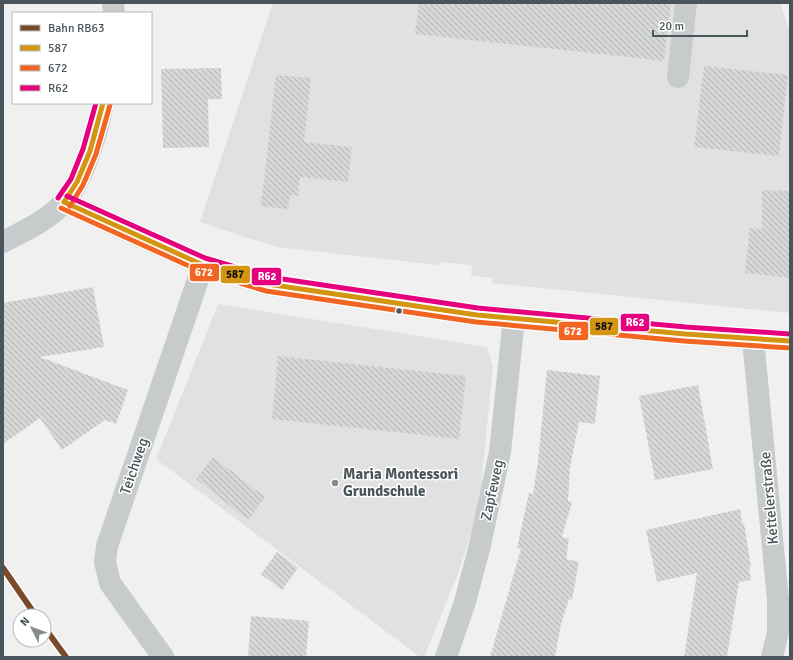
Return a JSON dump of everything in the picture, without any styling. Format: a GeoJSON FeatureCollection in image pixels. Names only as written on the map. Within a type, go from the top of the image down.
{"type":"FeatureCollection","features":[{"type":"Feature","properties":{"kind":"street"},"geometry":{"type":"LineString","coordinates":[[678,77],[686,3]]}},
{"type":"Feature","properties":{"kind":"street"},"geometry":{"type":"LineString","coordinates":[[3,242],[45,219],[64,202],[77,182],[90,151],[103,104]]}},
{"type":"Feature","properties":{"kind":"street"},"geometry":{"type":"LineString","coordinates":[[64,202],[203,265],[267,284],[477,315],[685,334],[790,341]]}},
{"type":"Feature","properties":{"kind":"street","name":"Teichweg"},"geometry":{"type":"LineString","coordinates":[[163,657],[110,583],[105,562],[107,546],[203,265]]}},
{"type":"Feature","properties":{"kind":"street","name":"Zapfeweg"},"geometry":{"type":"LineString","coordinates":[[446,657],[465,602],[480,546],[500,452],[514,318]]}},
{"type":"Feature","properties":{"kind":"street","name":"Kettelerstraße"},"geometry":{"type":"LineString","coordinates":[[753,339],[778,600],[778,632],[772,657]]}},
{"type":"Feature","properties":{"kind":"shaded area"},"geometry":{"type":"Polygon","coordinates":[[[273,3],[780,3],[790,32],[790,313],[492,283],[493,278],[471,276],[472,265],[439,262],[439,265],[276,247],[200,222],[273,3]]]}},
{"type":"Feature","properties":{"kind":"shaded area","name":"Maria Montessori Grundschule"},"geometry":{"type":"Polygon","coordinates":[[[218,304],[487,347],[493,366],[479,508],[458,574],[424,657],[420,657],[156,459],[218,304]]]}},
{"type":"Feature","properties":{"kind":"building"},"geometry":{"type":"Polygon","coordinates":[[[419,3],[671,3],[664,61],[415,34],[419,3]]]}},
{"type":"Feature","properties":{"kind":"building"},"geometry":{"type":"Polygon","coordinates":[[[704,66],[788,75],[779,156],[694,147],[704,66]]]}},
{"type":"Feature","properties":{"kind":"building"},"geometry":{"type":"Polygon","coordinates":[[[221,68],[222,99],[208,99],[209,147],[163,148],[161,69],[221,68]]]}},
{"type":"Feature","properties":{"kind":"building"},"geometry":{"type":"Polygon","coordinates":[[[276,75],[311,78],[304,142],[352,147],[348,182],[300,177],[298,196],[290,195],[288,209],[261,206],[276,75]]]}},
{"type":"Feature","properties":{"kind":"building"},"geometry":{"type":"Polygon","coordinates":[[[762,190],[790,191],[790,278],[745,273],[750,228],[762,229],[762,190]]]}},
{"type":"Feature","properties":{"kind":"building"},"geometry":{"type":"Polygon","coordinates":[[[93,287],[104,347],[40,357],[128,390],[116,424],[105,420],[62,450],[40,418],[3,444],[3,303],[93,287]]]}},
{"type":"Feature","properties":{"kind":"building"},"geometry":{"type":"Polygon","coordinates":[[[278,356],[466,376],[459,439],[272,419],[278,356]]]}},
{"type":"Feature","properties":{"kind":"building"},"geometry":{"type":"Polygon","coordinates":[[[547,370],[600,376],[595,424],[579,422],[570,467],[568,501],[572,502],[562,537],[569,539],[566,559],[579,562],[572,600],[569,599],[561,624],[555,657],[490,657],[521,549],[517,548],[529,493],[533,494],[538,461],[547,370]]]}},
{"type":"Feature","properties":{"kind":"building"},"geometry":{"type":"Polygon","coordinates":[[[698,385],[713,469],[655,480],[639,396],[698,385]]]}},
{"type":"Feature","properties":{"kind":"building"},"geometry":{"type":"Polygon","coordinates":[[[213,457],[265,497],[248,520],[196,479],[213,457]]]}},
{"type":"Feature","properties":{"kind":"building"},"geometry":{"type":"Polygon","coordinates":[[[740,509],[742,523],[744,523],[751,567],[749,567],[751,580],[739,582],[727,657],[684,657],[697,573],[657,582],[646,530],[740,509]]]}},
{"type":"Feature","properties":{"kind":"building"},"geometry":{"type":"Polygon","coordinates":[[[277,552],[298,568],[282,590],[261,574],[277,552]]]}},
{"type":"Feature","properties":{"kind":"building"},"geometry":{"type":"Polygon","coordinates":[[[251,616],[309,621],[306,657],[248,657],[251,616]]]}},
{"type":"Feature","properties":{"kind":"rail line","name":"RB63"},"geometry":{"type":"LineString","coordinates":[[3,568],[30,608]]}},
{"type":"Feature","properties":{"kind":"rail line","name":"RB63"},"geometry":{"type":"LineString","coordinates":[[52,638],[66,657]]}},
{"type":"Feature","properties":{"kind":"transit line","name":"R62"},"geometry":{"type":"LineString","coordinates":[[58,198],[71,179],[83,149],[96,104]]}},
{"type":"Feature","properties":{"kind":"transit line","name":"587"},"geometry":{"type":"LineString","coordinates":[[64,202],[77,182],[90,151],[103,104]]}},
{"type":"Feature","properties":{"kind":"transit line","name":"672"},"geometry":{"type":"LineString","coordinates":[[70,206],[83,185],[96,154],[110,105]]}},
{"type":"Feature","properties":{"kind":"transit line","name":"R62"},"geometry":{"type":"LineString","coordinates":[[67,196],[205,258],[269,277],[478,308],[686,327],[790,334]]}},
{"type":"Feature","properties":{"kind":"transit line","name":"587"},"geometry":{"type":"LineString","coordinates":[[64,202],[203,265],[267,284],[477,315],[685,334],[790,341]]}},
{"type":"Feature","properties":{"kind":"transit line","name":"672"},"geometry":{"type":"LineString","coordinates":[[61,208],[200,271],[266,291],[476,322],[684,341],[790,348]]}},
{"type":"Feature","properties":{"kind":"place","name":"Maria Montessori Grundschule"},"geometry":{"type":"Point","coordinates":[335,483]}}]}
